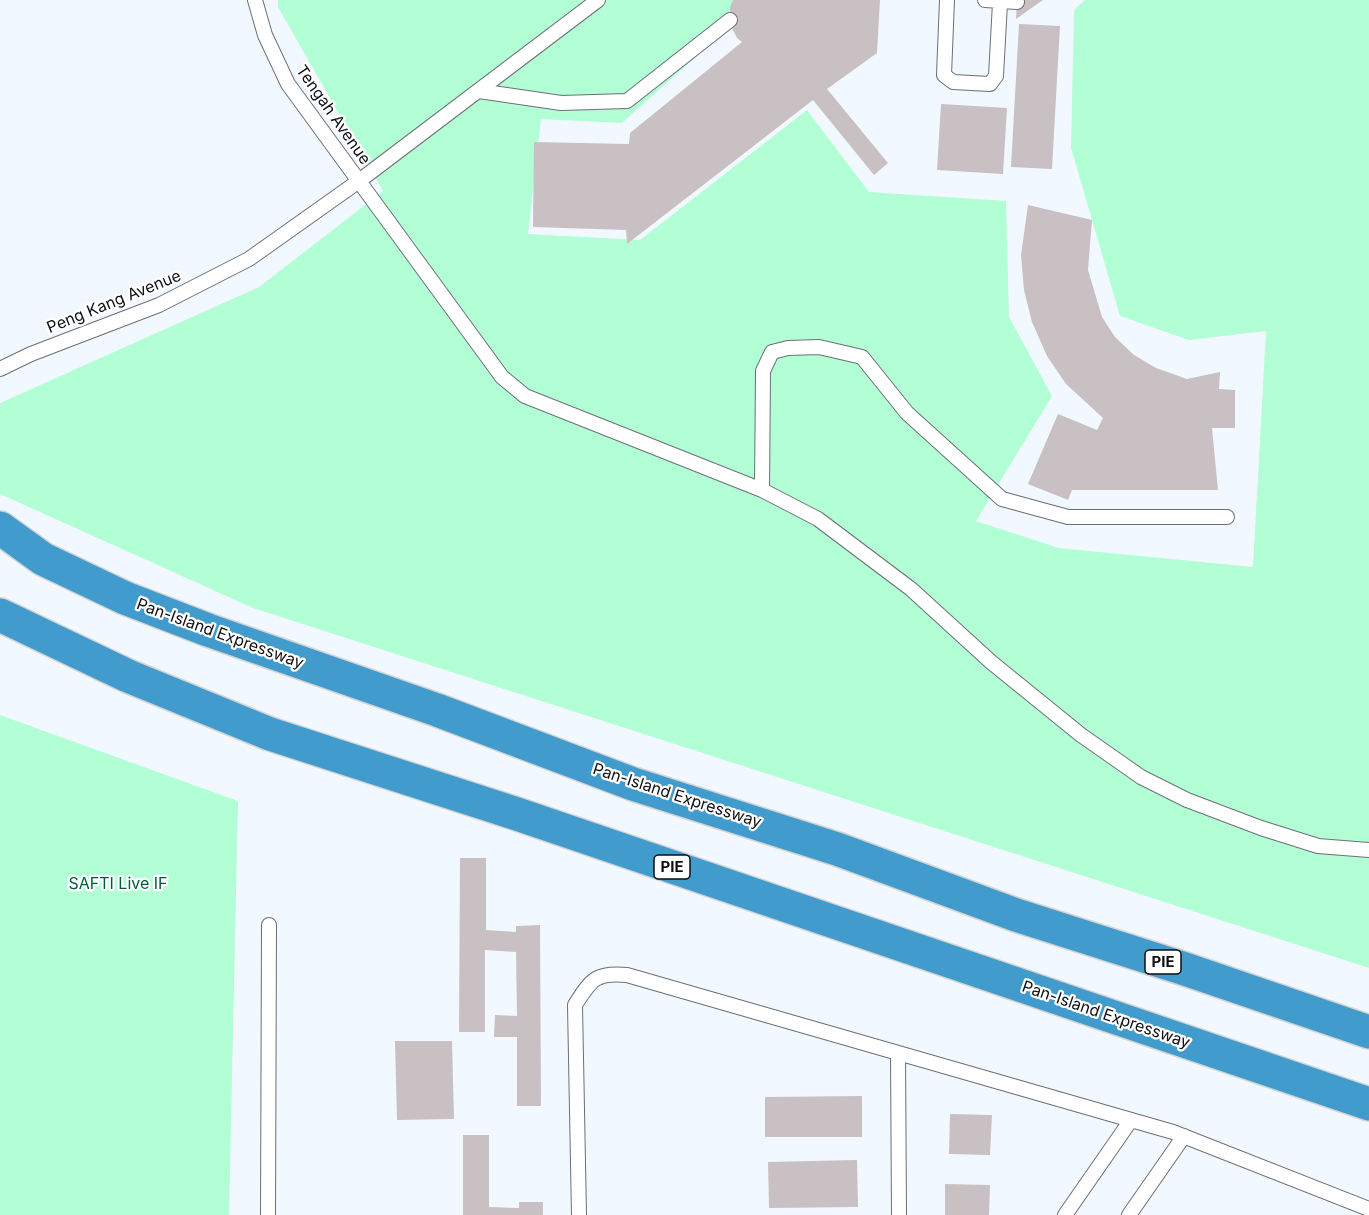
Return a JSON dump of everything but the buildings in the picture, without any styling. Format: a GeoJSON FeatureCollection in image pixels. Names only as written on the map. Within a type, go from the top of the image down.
{"type":"FeatureCollection","features":[{"type":"Feature","properties":{"kind":"highway","name":"Pan-Island Expressway"},"geometry":{"type":"LineString","coordinates":[[0,528],[43,559],[125,598],[218,634],[437,710],[633,784],[837,849],[1016,915],[1182,968],[1369,1032]]}},
{"type":"Feature","properties":{"kind":"highway","name":"Pan-Island Expressway"},"geometry":{"type":"LineString","coordinates":[[0,615],[128,676],[270,734],[528,818],[1364,1103]]}},
{"type":"Feature","properties":{"kind":"lane","name":"Tengah Avenue"},"geometry":{"type":"LineString","coordinates":[[255,0],[265,34],[288,84],[502,377],[525,396],[762,490],[818,519],[911,589],[991,663],[1081,735],[1141,777],[1187,800],[1261,828],[1318,846],[1369,850]]}},
{"type":"Feature","properties":{"kind":"lane","name":"Peng Kang Avenue"},"geometry":{"type":"LineString","coordinates":[[0,369],[31,354],[159,305],[249,259],[358,181],[598,0]]}},
{"type":"Feature","properties":{"kind":"lane"},"geometry":{"type":"LineString","coordinates":[[947,0],[944,75],[953,82],[990,84],[996,76],[1000,3]]}},
{"type":"Feature","properties":{"kind":"lane"},"geometry":{"type":"LineString","coordinates":[[985,0],[1000,3],[1017,2]]}},
{"type":"Feature","properties":{"kind":"lane"},"geometry":{"type":"LineString","coordinates":[[479,91],[561,102],[627,101],[730,20]]}},
{"type":"Feature","properties":{"kind":"lane"},"geometry":{"type":"LineString","coordinates":[[762,490],[763,371],[772,352],[788,348],[819,347],[862,357],[907,413],[1002,500],[1068,518],[1227,517]]}},
{"type":"Feature","properties":{"kind":"lane"},"geometry":{"type":"LineString","coordinates":[[268,1215],[270,925]]}},
{"type":"Feature","properties":{"kind":"lane"},"geometry":{"type":"LineString","coordinates":[[579,1215],[575,1005],[590,981],[606,973],[627,975],[1184,1136],[1369,1209]]}},
{"type":"Feature","properties":{"kind":"lane"},"geometry":{"type":"LineString","coordinates":[[898,1053],[899,1215]]}},
{"type":"Feature","properties":{"kind":"lane"},"geometry":{"type":"LineString","coordinates":[[1065,1215],[1131,1120]]}},
{"type":"Feature","properties":{"kind":"lane"},"geometry":{"type":"LineString","coordinates":[[1129,1215],[1184,1136]]}},
{"type":"Feature","properties":{"kind":"green space"},"geometry":{"type":"Polygon","coordinates":[[[278,0],[759,0],[622,123],[541,119],[528,234],[640,240],[807,110],[869,192],[1006,201],[1009,317],[1052,396],[976,521],[1059,548],[1253,567],[1266,331],[1189,340],[1120,316],[1071,148],[1074,10],[1085,0],[1369,0],[1369,968],[253,608],[0,494],[0,403],[259,287],[383,191],[278,7],[278,0]]]}},
{"type":"Feature","properties":{"kind":"green space","name":"SAFTI Live IF"},"geometry":{"type":"Polygon","coordinates":[[[0,715],[238,801],[229,1215],[0,1215],[0,715]]]}}]}
